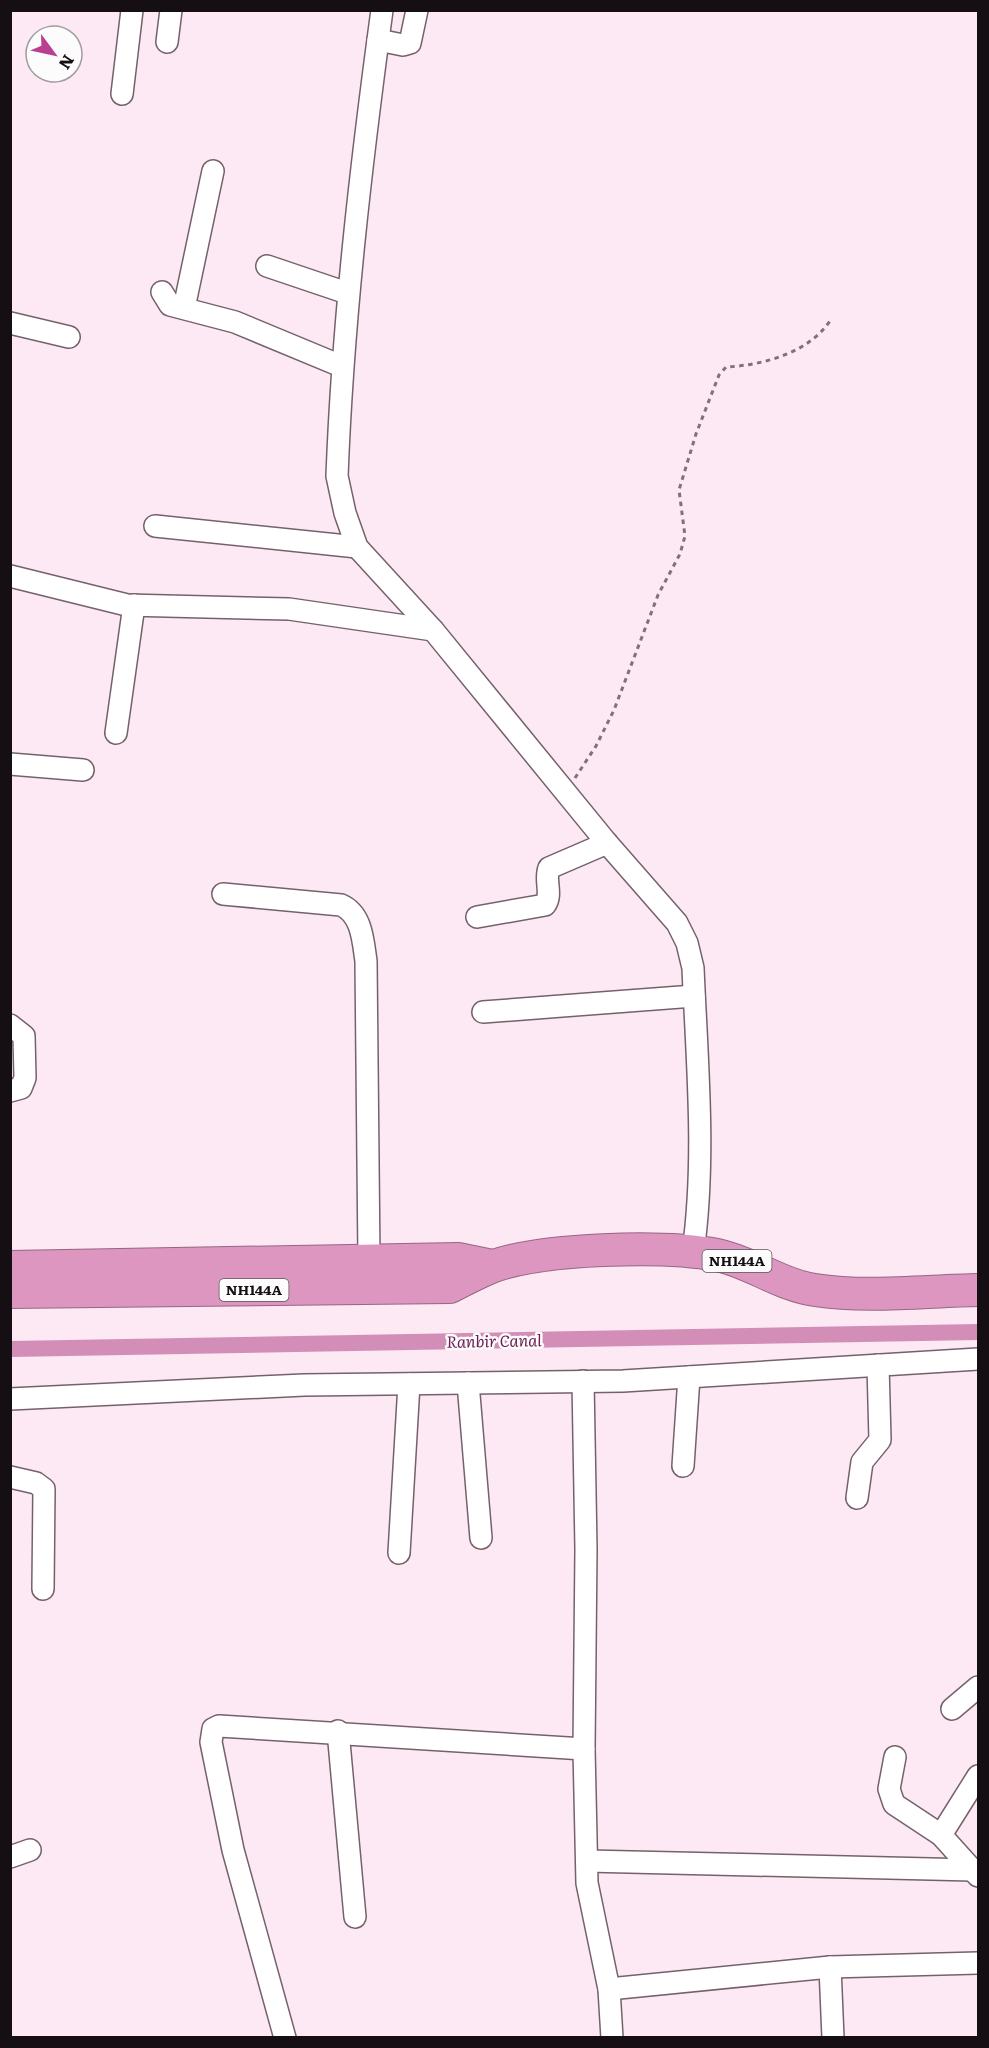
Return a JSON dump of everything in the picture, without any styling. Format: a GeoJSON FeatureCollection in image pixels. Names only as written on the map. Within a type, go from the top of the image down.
{"type":"FeatureCollection","features":[{"type":"Feature","properties":{"kind":"highway","name":"NH144A"},"geometry":{"type":"LineString","coordinates":[[10,1292],[450,1287],[492,1266],[572,1252],[693,1252],[738,1261],[785,1282],[815,1290],[978,1290]]}},
{"type":"Feature","properties":{"kind":"highway","name":"NH144A"},"geometry":{"type":"LineString","coordinates":[[10,1267],[458,1259],[492,1266]]}},
{"type":"Feature","properties":{"kind":"street"},"geometry":{"type":"LineString","coordinates":[[122,94],[132,10]]}},
{"type":"Feature","properties":{"kind":"street"},"geometry":{"type":"LineString","coordinates":[[167,42],[171,10]]}},
{"type":"Feature","properties":{"kind":"street"},"geometry":{"type":"LineString","coordinates":[[382,10],[347,293],[341,366],[337,476],[345,513],[357,547],[433,630],[607,843],[677,923],[687,943],[693,968],[700,1155],[698,1217],[693,1252]]}},
{"type":"Feature","properties":{"kind":"street"},"geometry":{"type":"LineString","coordinates":[[378,40],[403,45],[410,43],[417,10]]}},
{"type":"Feature","properties":{"kind":"street"},"geometry":{"type":"LineString","coordinates":[[184,308],[213,171]]}},
{"type":"Feature","properties":{"kind":"street"},"geometry":{"type":"LineString","coordinates":[[267,266],[347,293]]}},
{"type":"Feature","properties":{"kind":"street"},"geometry":{"type":"LineString","coordinates":[[162,292],[168,303],[235,322],[341,366]]}},
{"type":"Feature","properties":{"kind":"street"},"geometry":{"type":"LineString","coordinates":[[10,323],[69,337]]}},
{"type":"Feature","properties":{"kind":"street"},"geometry":{"type":"LineString","coordinates":[[155,526],[357,547]]}},
{"type":"Feature","properties":{"kind":"street"},"geometry":{"type":"LineString","coordinates":[[10,576],[106,601],[134,605],[289,609],[433,630]]}},
{"type":"Feature","properties":{"kind":"street"},"geometry":{"type":"LineString","coordinates":[[116,734],[134,605]]}},
{"type":"Feature","properties":{"kind":"street"},"geometry":{"type":"LineString","coordinates":[[10,764],[83,770]]}},
{"type":"Feature","properties":{"kind":"street"},"geometry":{"type":"LineString","coordinates":[[477,918],[545,904],[549,899],[547,876],[549,868],[607,843]]}},
{"type":"Feature","properties":{"kind":"street"},"geometry":{"type":"LineString","coordinates":[[223,894],[341,905],[354,915],[361,931],[366,961],[369,1261]]}},
{"type":"Feature","properties":{"kind":"street"},"geometry":{"type":"LineString","coordinates":[[483,1012],[694,996]]}},
{"type":"Feature","properties":{"kind":"street"},"geometry":{"type":"LineString","coordinates":[[10,1025],[24,1036],[25,1078],[21,1088],[10,1090]]}},
{"type":"Feature","properties":{"kind":"street"},"geometry":{"type":"LineString","coordinates":[[10,1399],[304,1385],[689,1377],[978,1359]]}},
{"type":"Feature","properties":{"kind":"street"},"geometry":{"type":"LineString","coordinates":[[857,1498],[862,1462],[880,1440],[878,1365]]}},
{"type":"Feature","properties":{"kind":"street"},"geometry":{"type":"LineString","coordinates":[[683,1466],[689,1377]]}},
{"type":"Feature","properties":{"kind":"street"},"geometry":{"type":"LineString","coordinates":[[583,1381],[586,1549],[584,1749],[587,1883],[609,1989],[612,2037]]}},
{"type":"Feature","properties":{"kind":"street"},"geometry":{"type":"LineString","coordinates":[[468,1383],[482,1538]]}},
{"type":"Feature","properties":{"kind":"street"},"geometry":{"type":"LineString","coordinates":[[399,1553],[409,1384]]}},
{"type":"Feature","properties":{"kind":"street"},"geometry":{"type":"LineString","coordinates":[[10,1477],[36,1483],[44,1489],[43,1589]]}},
{"type":"Feature","properties":{"kind":"street"},"geometry":{"type":"LineString","coordinates":[[952,1709],[978,1687]]}},
{"type":"Feature","properties":{"kind":"street"},"geometry":{"type":"LineString","coordinates":[[285,2037],[233,1850],[211,1735],[213,1729],[219,1726],[338,1731],[584,1749]]}},
{"type":"Feature","properties":{"kind":"street"},"geometry":{"type":"LineString","coordinates":[[338,1731],[355,1917]]}},
{"type":"Feature","properties":{"kind":"street"},"geometry":{"type":"LineString","coordinates":[[895,1757],[889,1789],[892,1802],[941,1835],[976,1873]]}},
{"type":"Feature","properties":{"kind":"street"},"geometry":{"type":"LineString","coordinates":[[941,1835],[978,1776]]}},
{"type":"Feature","properties":{"kind":"street"},"geometry":{"type":"LineString","coordinates":[[10,1857],[30,1850]]}},
{"type":"Feature","properties":{"kind":"street"},"geometry":{"type":"LineString","coordinates":[[587,1861],[976,1873]]}},
{"type":"Feature","properties":{"kind":"street"},"geometry":{"type":"LineString","coordinates":[[609,1989],[830,1967],[978,1963]]}},
{"type":"Feature","properties":{"kind":"street"},"geometry":{"type":"LineString","coordinates":[[830,1967],[833,2037]]}},
{"type":"Feature","properties":{"kind":"path"},"geometry":{"type":"LineString","coordinates":[[566,792],[596,746],[614,710],[658,595],[680,554],[685,536],[679,490],[696,434],[719,375],[726,367],[742,366],[801,348],[815,339],[830,321]]}},
{"type":"Feature","properties":{"kind":"waterway","name":"Ranbir Canal"},"geometry":{"type":"LineString","coordinates":[[10,1349],[978,1332]]}}]}
